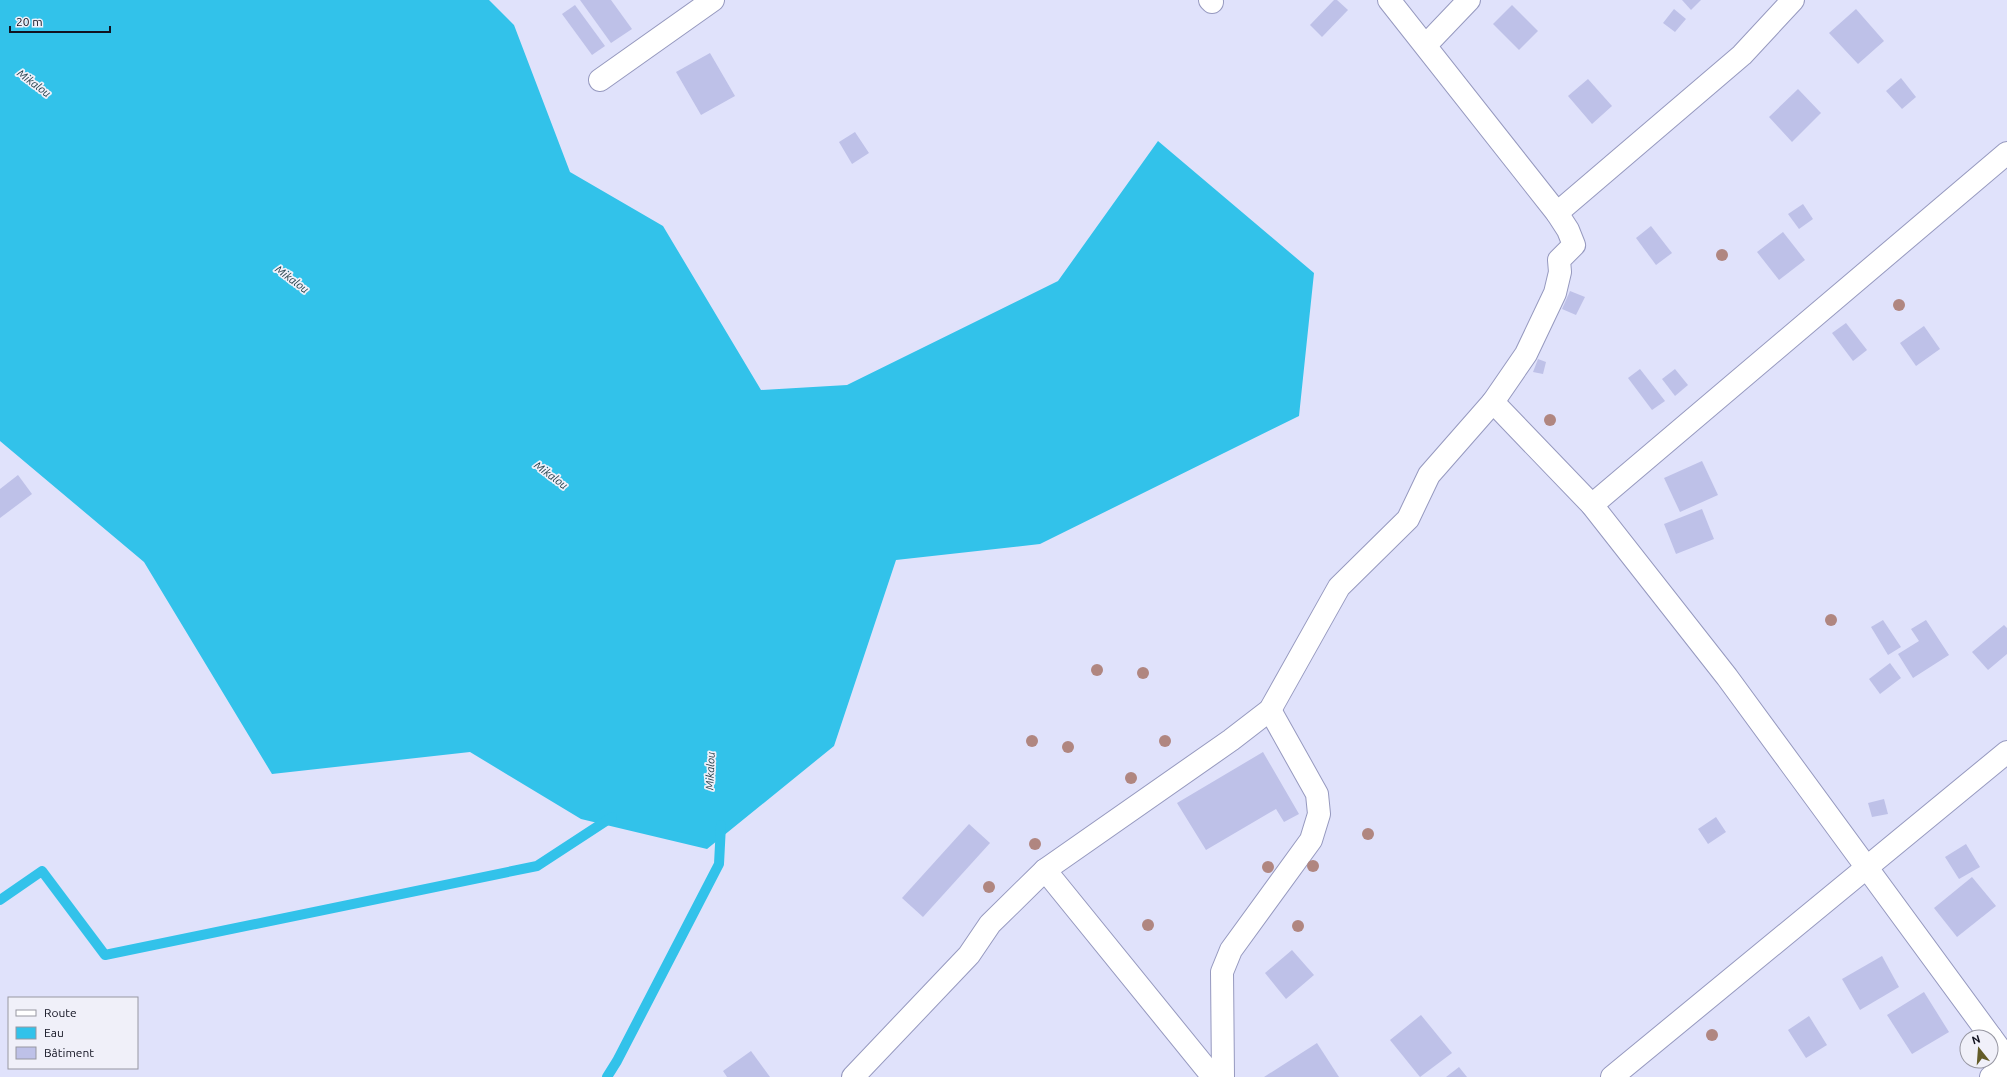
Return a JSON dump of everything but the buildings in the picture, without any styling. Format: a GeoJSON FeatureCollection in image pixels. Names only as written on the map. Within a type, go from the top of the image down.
{"type":"FeatureCollection","features":[{"type":"Feature","properties":{"kind":"street"},"geometry":{"type":"LineString","coordinates":[[600,80],[712,0]]}},
{"type":"Feature","properties":{"kind":"street"},"geometry":{"type":"LineString","coordinates":[[853,1077],[968,955],[990,924],[1045,870],[1231,740],[1270,710],[1339,587],[1408,519],[1429,475],[1493,402],[1526,354],[1554,293],[1560,272],[1559,260],[1574,245],[1568,230],[1557,213],[1389,0]]}},
{"type":"Feature","properties":{"kind":"street"},"geometry":{"type":"LineString","coordinates":[[1426,45],[1469,0]]}},
{"type":"Feature","properties":{"kind":"street"},"geometry":{"type":"LineString","coordinates":[[1557,213],[1742,55],[1793,0]]}},
{"type":"Feature","properties":{"kind":"street"},"geometry":{"type":"LineString","coordinates":[[1592,506],[2007,152]]}},
{"type":"Feature","properties":{"kind":"street"},"geometry":{"type":"LineString","coordinates":[[1493,402],[1592,506],[1727,677],[1985,1029]]}},
{"type":"Feature","properties":{"kind":"street"},"geometry":{"type":"LineString","coordinates":[[1223,1077],[1222,972],[1231,950],[1311,840],[1319,814],[1317,794],[1270,710]]}},
{"type":"Feature","properties":{"kind":"street"},"geometry":{"type":"LineString","coordinates":[[1612,1077],[2007,752]]}},
{"type":"Feature","properties":{"kind":"street"},"geometry":{"type":"LineString","coordinates":[[1045,870],[1213,1077]]}},
{"type":"Feature","properties":{"kind":"street"},"geometry":{"type":"LineString","coordinates":[[1999,1048],[2007,1059]]}},
{"type":"Feature","properties":{"kind":"street"},"geometry":{"type":"LineString","coordinates":[[1991,1077],[2007,1064]]}},
{"type":"Feature","properties":{"kind":"water"},"geometry":{"type":"Polygon","coordinates":[[[0,0],[489,0],[514,25],[570,172],[663,226],[761,390],[847,385],[1058,281],[1158,141],[1314,273],[1299,416],[1040,544],[896,560],[834,746],[707,849],[581,819],[470,752],[272,774],[144,562],[0,441],[0,0]]]}},
{"type":"Feature","properties":{"kind":"waterway"},"geometry":{"type":"LineString","coordinates":[[0,900],[42,871],[105,955],[537,866],[612,817]]}},
{"type":"Feature","properties":{"kind":"waterway","name":"Mikalou"},"geometry":{"type":"LineString","coordinates":[[607,1077],[617,1061],[719,864],[721,825]]}}]}
